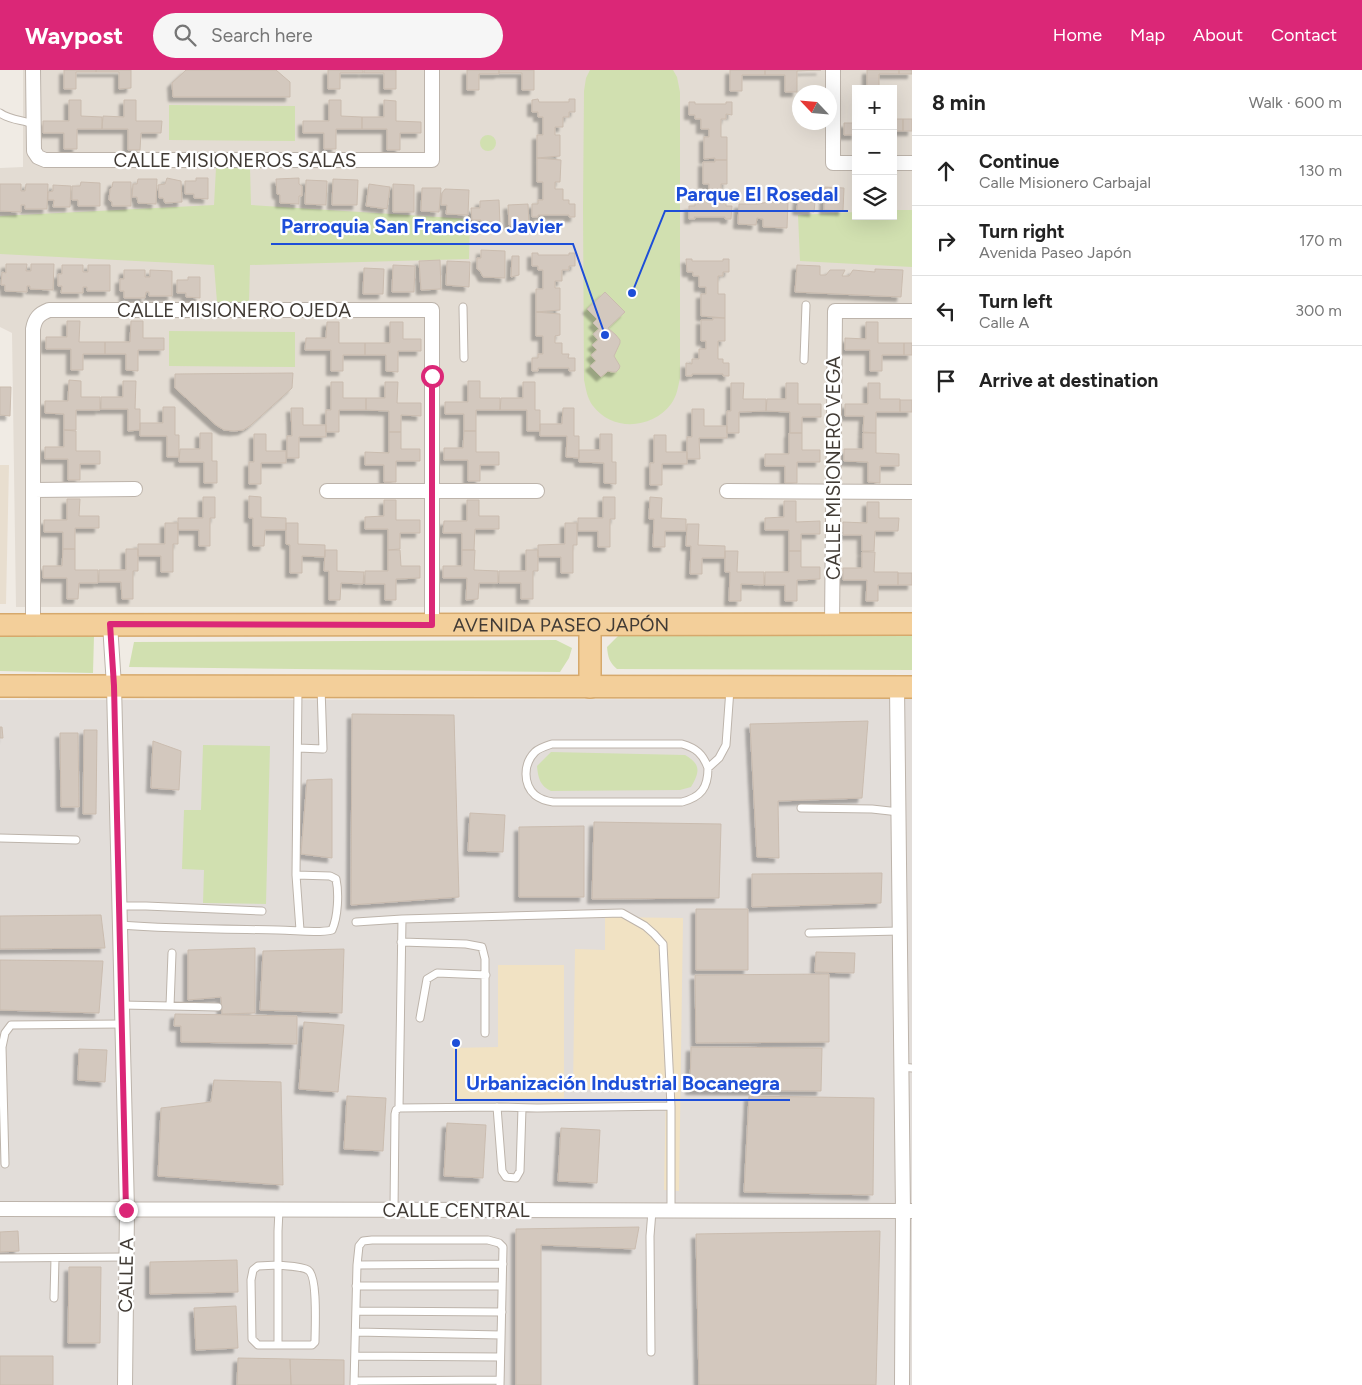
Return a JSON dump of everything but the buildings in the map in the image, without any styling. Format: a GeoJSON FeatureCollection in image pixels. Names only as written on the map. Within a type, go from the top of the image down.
{"type":"FeatureCollection","features":[{"type":"Feature","properties":{"kind":"main road","name":"AVENIDA PASEO JAPÓN"},"geometry":{"type":"LineString","coordinates":[[0,625],[912,624]]}},
{"type":"Feature","properties":{"kind":"main road"},"geometry":{"type":"LineString","coordinates":[[590,625],[590,687]]}},
{"type":"Feature","properties":{"kind":"main road"},"geometry":{"type":"LineString","coordinates":[[0,686],[905,687]]}},
{"type":"Feature","properties":{"kind":"street"},"geometry":{"type":"LineString","coordinates":[[33,70],[33,124]]}},
{"type":"Feature","properties":{"kind":"street","name":"CALLE MISIONEROS SALAS"},"geometry":{"type":"LineString","coordinates":[[33,124],[34,151],[38,157],[45,160],[432,160],[432,70]]}},
{"type":"Feature","properties":{"kind":"street"},"geometry":{"type":"LineString","coordinates":[[833,70],[833,163],[852,163]]}},
{"type":"Feature","properties":{"kind":"street"},"geometry":{"type":"LineString","coordinates":[[897,164],[912,164]]}},
{"type":"Feature","properties":{"kind":"street","name":"CALLE MISIONERO OJEDA"},"geometry":{"type":"LineString","coordinates":[[33,490],[33,329],[34,320],[49,310],[432,310],[433,491]]}},
{"type":"Feature","properties":{"kind":"street","name":"CALLE MISIONERO VEGA"},"geometry":{"type":"LineString","coordinates":[[832,624],[835,312],[912,311]]}},
{"type":"Feature","properties":{"kind":"street"},"geometry":{"type":"LineString","coordinates":[[32,625],[33,490],[135,489]]}},
{"type":"Feature","properties":{"kind":"street"},"geometry":{"type":"LineString","coordinates":[[326,491],[537,491]]}},
{"type":"Feature","properties":{"kind":"street"},"geometry":{"type":"LineString","coordinates":[[432,625],[433,491]]}},
{"type":"Feature","properties":{"kind":"street"},"geometry":{"type":"LineString","coordinates":[[727,491],[912,492]]}},
{"type":"Feature","properties":{"kind":"street","name":"CALLE A"},"geometry":{"type":"LineString","coordinates":[[110,624],[114,686],[122,1005],[126,1210],[125,1385]]}},
{"type":"Feature","properties":{"kind":"street"},"geometry":{"type":"LineString","coordinates":[[902,1385],[908,1211],[907,1068],[900,931],[898,812],[905,687]]}},
{"type":"Feature","properties":{"kind":"street","name":"CALLE CENTRAL"},"geometry":{"type":"LineString","coordinates":[[0,1209],[908,1211]]}},
{"type":"Feature","properties":{"kind":"lane"},"geometry":{"type":"LineString","coordinates":[[0,113],[12,119],[33,124]]}},
{"type":"Feature","properties":{"kind":"lane"},"geometry":{"type":"LineString","coordinates":[[804,360],[806,304]]}},
{"type":"Feature","properties":{"kind":"lane"},"geometry":{"type":"LineString","coordinates":[[463,307],[464,358]]}},
{"type":"Feature","properties":{"kind":"lane"},"geometry":{"type":"LineString","coordinates":[[298,686],[296,875],[300,930]]}},
{"type":"Feature","properties":{"kind":"lane"},"geometry":{"type":"LineString","coordinates":[[298,748],[323,749],[321,686]]}},
{"type":"Feature","properties":{"kind":"lane"},"geometry":{"type":"LineString","coordinates":[[708,768],[705,759],[699,752],[691,746],[682,744],[552,744],[535,752],[529,760],[526,769],[526,779],[529,788],[535,795],[543,800],[552,802],[682,802],[690,800],[699,795],[705,787],[708,778],[708,768],[719,758],[726,745],[730,687]]}},
{"type":"Feature","properties":{"kind":"lane"},"geometry":{"type":"LineString","coordinates":[[801,808],[872,809],[898,812]]}},
{"type":"Feature","properties":{"kind":"lane"},"geometry":{"type":"LineString","coordinates":[[0,838],[76,840]]}},
{"type":"Feature","properties":{"kind":"lane"},"geometry":{"type":"LineString","coordinates":[[120,926],[324,932],[332,930],[336,922],[336,879],[330,876],[296,875]]}},
{"type":"Feature","properties":{"kind":"lane"},"geometry":{"type":"LineString","coordinates":[[119,906],[262,911]]}},
{"type":"Feature","properties":{"kind":"lane"},"geometry":{"type":"LineString","coordinates":[[356,922],[622,913],[654,934],[663,944],[671,1106],[671,1211]]}},
{"type":"Feature","properties":{"kind":"lane"},"geometry":{"type":"LineString","coordinates":[[394,1210],[395,1114],[399,1108],[402,919]]}},
{"type":"Feature","properties":{"kind":"lane"},"geometry":{"type":"LineString","coordinates":[[809,933],[900,931]]}},
{"type":"Feature","properties":{"kind":"lane"},"geometry":{"type":"LineString","coordinates":[[401,942],[466,944],[482,947],[486,959],[485,1033]]}},
{"type":"Feature","properties":{"kind":"lane"},"geometry":{"type":"LineString","coordinates":[[170,1006],[172,953]]}},
{"type":"Feature","properties":{"kind":"lane"},"geometry":{"type":"LineString","coordinates":[[420,1018],[427,979],[437,973],[486,975]]}},
{"type":"Feature","properties":{"kind":"lane"},"geometry":{"type":"LineString","coordinates":[[122,1005],[218,1007]]}},
{"type":"Feature","properties":{"kind":"lane"},"geometry":{"type":"LineString","coordinates":[[6,1164],[2,1047],[5,1033],[11,1025],[122,1024]]}},
{"type":"Feature","properties":{"kind":"lane"},"geometry":{"type":"LineString","coordinates":[[399,1108],[671,1106]]}},
{"type":"Feature","properties":{"kind":"lane"},"geometry":{"type":"LineString","coordinates":[[497,1107],[502,1171],[506,1177],[516,1178],[520,1171],[522,1108]]}},
{"type":"Feature","properties":{"kind":"lane"},"geometry":{"type":"LineString","coordinates":[[278,1345],[279,1210]]}},
{"type":"Feature","properties":{"kind":"lane"},"geometry":{"type":"LineString","coordinates":[[651,1352],[650,1236],[652,1211]]}},
{"type":"Feature","properties":{"kind":"lane"},"geometry":{"type":"LineString","coordinates":[[488,1240],[499,1243],[503,1247],[500,1382],[354,1383],[357,1265],[359,1246],[363,1241],[488,1240]]}},
{"type":"Feature","properties":{"kind":"lane"},"geometry":{"type":"LineString","coordinates":[[0,1258],[126,1257]]}},
{"type":"Feature","properties":{"kind":"lane"},"geometry":{"type":"LineString","coordinates":[[54,1298],[55,1258]]}},
{"type":"Feature","properties":{"kind":"lane"},"geometry":{"type":"LineString","coordinates":[[357,1265],[503,1264]]}},
{"type":"Feature","properties":{"kind":"lane"},"geometry":{"type":"LineString","coordinates":[[278,1265],[306,1268],[312,1273],[314,1284],[315,1342],[312,1345],[258,1345],[252,1339],[251,1280],[253,1270],[258,1266],[278,1265]]}},
{"type":"Feature","properties":{"kind":"lane"},"geometry":{"type":"LineString","coordinates":[[356,1286],[502,1286]]}},
{"type":"Feature","properties":{"kind":"lane"},"geometry":{"type":"LineString","coordinates":[[356,1311],[502,1312]]}},
{"type":"Feature","properties":{"kind":"lane"},"geometry":{"type":"LineString","coordinates":[[356,1332],[501,1335]]}},
{"type":"Feature","properties":{"kind":"lane"},"geometry":{"type":"LineString","coordinates":[[355,1356],[500,1357]]}},
{"type":"Feature","properties":{"kind":"shaded area"},"geometry":{"type":"Polygon","coordinates":[[[23,70],[912,70],[912,607],[16,607],[12,333],[0,327],[0,168],[23,167],[23,70]]]}},
{"type":"Feature","properties":{"kind":"shaded area"},"geometry":{"type":"Polygon","coordinates":[[[0,465],[9,465],[6,604],[0,604],[0,465]]]}},
{"type":"Feature","properties":{"kind":"shaded area"},"geometry":{"type":"Polygon","coordinates":[[[912,697],[912,1385],[0,1385],[0,700],[866,699],[912,697]]]}},
{"type":"Feature","properties":{"kind":"green space"},"geometry":{"type":"Polygon","coordinates":[[[590,70],[673,70],[677,77],[680,92],[680,378],[675,398],[663,412],[654,419],[632,424],[611,420],[601,414],[589,400],[584,380],[584,91],[586,78],[590,70]]]}},
{"type":"Feature","properties":{"kind":"green space"},"geometry":{"type":"Polygon","coordinates":[[[169,105],[295,106],[295,141],[169,140],[169,105]]]}},
{"type":"Feature","properties":{"kind":"green space"},"geometry":{"type":"Polygon","coordinates":[[[488,135],[496,143],[488,151],[480,143],[488,135]]]}},
{"type":"Feature","properties":{"kind":"green space"},"geometry":{"type":"Polygon","coordinates":[[[250,167],[251,205],[470,219],[469,259],[250,265],[249,303],[217,302],[214,265],[0,254],[0,216],[214,205],[216,168],[250,167]]]}},
{"type":"Feature","properties":{"kind":"green space"},"geometry":{"type":"Polygon","coordinates":[[[897,210],[912,210],[912,267],[800,261],[798,215],[852,212],[852,220],[897,220],[897,210]]]}},
{"type":"Feature","properties":{"kind":"green space"},"geometry":{"type":"Polygon","coordinates":[[[169,331],[295,332],[295,367],[169,366],[169,331]]]}},
{"type":"Feature","properties":{"kind":"green space"},"geometry":{"type":"Polygon","coordinates":[[[619,635],[912,636],[912,670],[617,669],[609,659],[607,647],[619,635]]]}},
{"type":"Feature","properties":{"kind":"green space"},"geometry":{"type":"Polygon","coordinates":[[[94,636],[93,673],[0,671],[0,637],[94,636]]]}},
{"type":"Feature","properties":{"kind":"green space"},"geometry":{"type":"Polygon","coordinates":[[[556,640],[572,648],[569,658],[560,672],[129,667],[134,642],[556,640]]]}},
{"type":"Feature","properties":{"kind":"green space"},"geometry":{"type":"Polygon","coordinates":[[[203,745],[270,746],[266,904],[203,903],[204,870],[182,869],[184,810],[201,810],[203,745]]]}},
{"type":"Feature","properties":{"kind":"green space"},"geometry":{"type":"Polygon","coordinates":[[[551,752],[685,755],[696,765],[697,773],[691,787],[680,790],[551,791],[544,787],[540,781],[537,766],[551,752]]]}},
{"type":"Feature","properties":{"kind":"sand"},"geometry":{"type":"Polygon","coordinates":[[[605,917],[683,918],[679,1191],[664,1190],[666,1090],[573,1089],[575,949],[605,950],[605,917]]]}},
{"type":"Feature","properties":{"kind":"sand"},"geometry":{"type":"Polygon","coordinates":[[[498,965],[564,965],[564,1098],[453,1099],[453,1048],[498,1047],[498,965]]]}},
{"type":"Feature","properties":{"kind":"place","name":"Parque El Rosedal"},"geometry":{"type":"Point","coordinates":[632,293]}},
{"type":"Feature","properties":{"kind":"place","name":"Parroquia San Francisco Javier"},"geometry":{"type":"Point","coordinates":[605,335]}},
{"type":"Feature","properties":{"kind":"place","name":"Urbanización Industrial Bocanegra"},"geometry":{"type":"Point","coordinates":[456,1043]}},
{"type":"Feature","properties":{"kind":"route"},"geometry":{"type":"LineString","coordinates":[[126,1210],[114,686],[110,624],[432,625],[432,376]]}}]}
